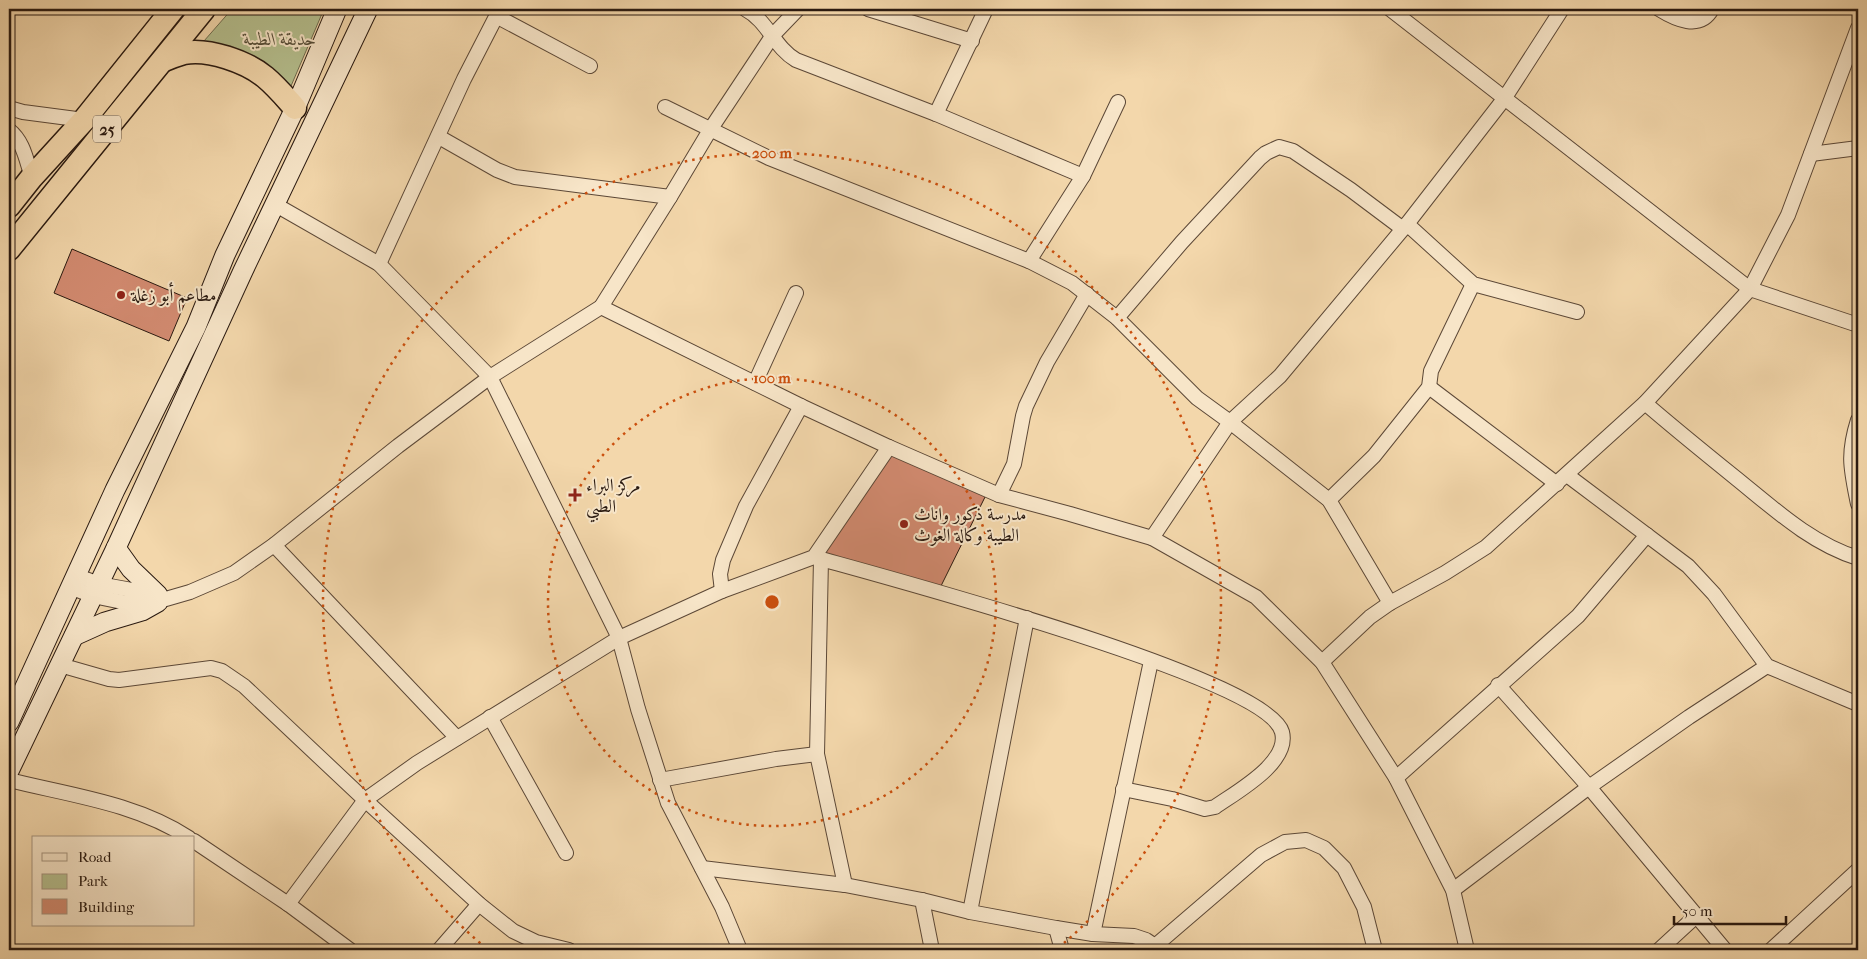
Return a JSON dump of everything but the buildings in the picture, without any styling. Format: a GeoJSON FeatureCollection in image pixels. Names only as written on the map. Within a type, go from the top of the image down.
{"type":"FeatureCollection","features":[{"type":"Feature","properties":{"kind":"highway","name":"25"},"geometry":{"type":"LineString","coordinates":[[9,206],[32,177],[84,120],[173,9]]}},
{"type":"Feature","properties":{"kind":"highway","name":"25"},"geometry":{"type":"LineString","coordinates":[[9,249],[204,9]]}},
{"type":"Feature","properties":{"kind":"highway"},"geometry":{"type":"LineString","coordinates":[[162,61],[185,53],[202,52],[229,58],[265,76],[295,108]]}},
{"type":"Feature","properties":{"kind":"main road"},"geometry":{"type":"LineString","coordinates":[[10,716],[115,490],[196,327],[225,255],[295,108],[337,9]]}},
{"type":"Feature","properties":{"kind":"main road"},"geometry":{"type":"LineString","coordinates":[[9,770],[116,548],[243,271],[368,9]]}},
{"type":"Feature","properties":{"kind":"main road"},"geometry":{"type":"LineString","coordinates":[[74,636],[105,622],[142,611],[161,598],[131,569],[116,548]]}},
{"type":"Feature","properties":{"kind":"street"},"geometry":{"type":"LineString","coordinates":[[745,9],[755,15],[773,35],[781,49],[796,60],[936,114],[1083,176]]}},
{"type":"Feature","properties":{"kind":"street"},"geometry":{"type":"LineString","coordinates":[[73,581],[127,602],[190,592],[234,573],[274,545],[398,446],[490,377],[601,306],[710,130],[773,35],[798,9]]}},
{"type":"Feature","properties":{"kind":"street"},"geometry":{"type":"LineString","coordinates":[[868,9],[972,41]]}},
{"type":"Feature","properties":{"kind":"street"},"geometry":{"type":"LineString","coordinates":[[936,114],[986,9]]}},
{"type":"Feature","properties":{"kind":"street"},"geometry":{"type":"LineString","coordinates":[[1390,9],[1750,289],[1858,325]]}},
{"type":"Feature","properties":{"kind":"street"},"geometry":{"type":"LineString","coordinates":[[1152,538],[1230,422],[1280,376],[1405,226],[1504,99],[1562,9]]}},
{"type":"Feature","properties":{"kind":"street"},"geometry":{"type":"LineString","coordinates":[[1659,9],[1679,20],[1690,22],[1705,18],[1712,9]]}},
{"type":"Feature","properties":{"kind":"street"},"geometry":{"type":"LineString","coordinates":[[379,264],[464,79],[498,12],[590,66]]}},
{"type":"Feature","properties":{"kind":"street"},"geometry":{"type":"LineString","coordinates":[[1322,662],[1358,627],[1390,603],[1445,573],[1486,546],[1645,404],[1750,289],[1788,215],[1858,28]]}},
{"type":"Feature","properties":{"kind":"street"},"geometry":{"type":"LineString","coordinates":[[1029,261],[1083,176],[1118,102]]}},
{"type":"Feature","properties":{"kind":"street"},"geometry":{"type":"LineString","coordinates":[[665,107],[769,158],[1029,261],[1072,283],[1117,318],[1197,398],[1329,500],[1390,603]]}},
{"type":"Feature","properties":{"kind":"street"},"geometry":{"type":"LineString","coordinates":[[9,108],[84,120]]}},
{"type":"Feature","properties":{"kind":"street"},"geometry":{"type":"LineString","coordinates":[[9,130],[16,136],[23,147],[32,177]]}},
{"type":"Feature","properties":{"kind":"street"},"geometry":{"type":"LineString","coordinates":[[439,137],[497,170],[515,177],[670,197]]}},
{"type":"Feature","properties":{"kind":"street"},"geometry":{"type":"LineString","coordinates":[[1117,318],[1189,235],[1260,158],[1272,149],[1279,147],[1293,151],[1405,226],[1473,284],[1577,312]]}},
{"type":"Feature","properties":{"kind":"street"},"geometry":{"type":"LineString","coordinates":[[1811,154],[1858,148]]}},
{"type":"Feature","properties":{"kind":"street"},"geometry":{"type":"LineString","coordinates":[[276,205],[379,264],[490,377],[619,638],[660,780],[680,828],[722,908],[740,950]]}},
{"type":"Feature","properties":{"kind":"street"},"geometry":{"type":"LineString","coordinates":[[1329,500],[1374,456],[1429,387],[1431,371],[1473,284]]}},
{"type":"Feature","properties":{"kind":"street"},"geometry":{"type":"LineString","coordinates":[[755,383],[796,293]]}},
{"type":"Feature","properties":{"kind":"street"},"geometry":{"type":"LineString","coordinates":[[999,495],[1014,464],[1026,406],[1047,362],[1088,294]]}},
{"type":"Feature","properties":{"kind":"street"},"geometry":{"type":"LineString","coordinates":[[601,306],[801,406],[889,447],[999,495],[1152,538],[1256,597],[1322,662],[1396,778],[1453,890],[1467,950]]}},
{"type":"Feature","properties":{"kind":"street"},"geometry":{"type":"LineString","coordinates":[[1429,387],[1646,535],[1688,566],[1705,582],[1767,666],[1858,704]]}},
{"type":"Feature","properties":{"kind":"street"},"geometry":{"type":"LineString","coordinates":[[1645,404],[1784,516],[1821,542],[1858,558]]}},
{"type":"Feature","properties":{"kind":"street"},"geometry":{"type":"LineString","coordinates":[[722,591],[720,574],[723,560],[746,506],[801,406]]}},
{"type":"Feature","properties":{"kind":"street"},"geometry":{"type":"LineString","coordinates":[[1858,420],[1852,441],[1850,459],[1858,504]]}},
{"type":"Feature","properties":{"kind":"street"},"geometry":{"type":"LineString","coordinates":[[845,884],[817,754],[818,558],[889,447]]}},
{"type":"Feature","properties":{"kind":"street"},"geometry":{"type":"LineString","coordinates":[[1396,778],[1498,685],[1578,616],[1646,535]]}},
{"type":"Feature","properties":{"kind":"street"},"geometry":{"type":"LineString","coordinates":[[274,545],[458,738]]}},
{"type":"Feature","properties":{"kind":"street"},"geometry":{"type":"LineString","coordinates":[[288,904],[365,800],[490,717],[619,638],[722,591],[818,558],[1098,640],[1234,694],[1276,721],[1282,732],[1282,745],[1278,757],[1266,770],[1216,807],[1205,809],[1172,799],[1123,789]]}},
{"type":"Feature","properties":{"kind":"street"},"geometry":{"type":"LineString","coordinates":[[970,912],[1027,618]]}},
{"type":"Feature","properties":{"kind":"street"},"geometry":{"type":"LineString","coordinates":[[1093,934],[1150,661]]}},
{"type":"Feature","properties":{"kind":"street"},"geometry":{"type":"LineString","coordinates":[[60,665],[119,680],[211,668],[222,671],[244,686],[479,904],[519,935],[569,950]]}},
{"type":"Feature","properties":{"kind":"street"},"geometry":{"type":"LineString","coordinates":[[1453,890],[1588,787],[1767,666]]}},
{"type":"Feature","properties":{"kind":"street"},"geometry":{"type":"LineString","coordinates":[[1498,685],[1588,787],[1725,950]]}},
{"type":"Feature","properties":{"kind":"street"},"geometry":{"type":"LineString","coordinates":[[490,717],[566,853]]}},
{"type":"Feature","properties":{"kind":"street"},"geometry":{"type":"LineString","coordinates":[[660,780],[776,759],[817,754]]}},
{"type":"Feature","properties":{"kind":"street"},"geometry":{"type":"LineString","coordinates":[[9,780],[128,809],[155,818],[186,836]]}},
{"type":"Feature","properties":{"kind":"street"},"geometry":{"type":"LineString","coordinates":[[702,868],[845,884],[970,912],[1056,928],[1093,934],[1134,936],[1146,940],[1155,948],[1261,854],[1285,842],[1306,840],[1324,848],[1344,868],[1364,907],[1375,950]]}},
{"type":"Feature","properties":{"kind":"street"},"geometry":{"type":"LineString","coordinates":[[195,842],[288,904],[350,950]]}},
{"type":"Feature","properties":{"kind":"street"},"geometry":{"type":"LineString","coordinates":[[1771,950],[1858,870]]}},
{"type":"Feature","properties":{"kind":"street"},"geometry":{"type":"LineString","coordinates":[[922,900],[932,950]]}},
{"type":"Feature","properties":{"kind":"street"},"geometry":{"type":"LineString","coordinates":[[439,950],[479,904]]}},
{"type":"Feature","properties":{"kind":"street"},"geometry":{"type":"LineString","coordinates":[[1659,950],[1696,916]]}},
{"type":"Feature","properties":{"kind":"street"},"geometry":{"type":"LineString","coordinates":[[1056,928],[1062,950]]}},
{"type":"Feature","properties":{"kind":"green space","name":"حديقة الطيبة"},"geometry":{"type":"Polygon","coordinates":[[[232,9],[324,9],[291,86],[261,62],[241,52],[204,41],[232,9]]]}},
{"type":"Feature","properties":{"kind":"place","name":"مطاعم أبو زغلة"},"geometry":{"type":"Point","coordinates":[121,295]}},
{"type":"Feature","properties":{"kind":"place","name":"مركز البراء الطبي"},"geometry":{"type":"Point","coordinates":[575,495]}},
{"type":"Feature","properties":{"kind":"place","name":"مدرسة ذكور واناث الطيبة وكالة الغوث"},"geometry":{"type":"Point","coordinates":[904,524]}}]}
